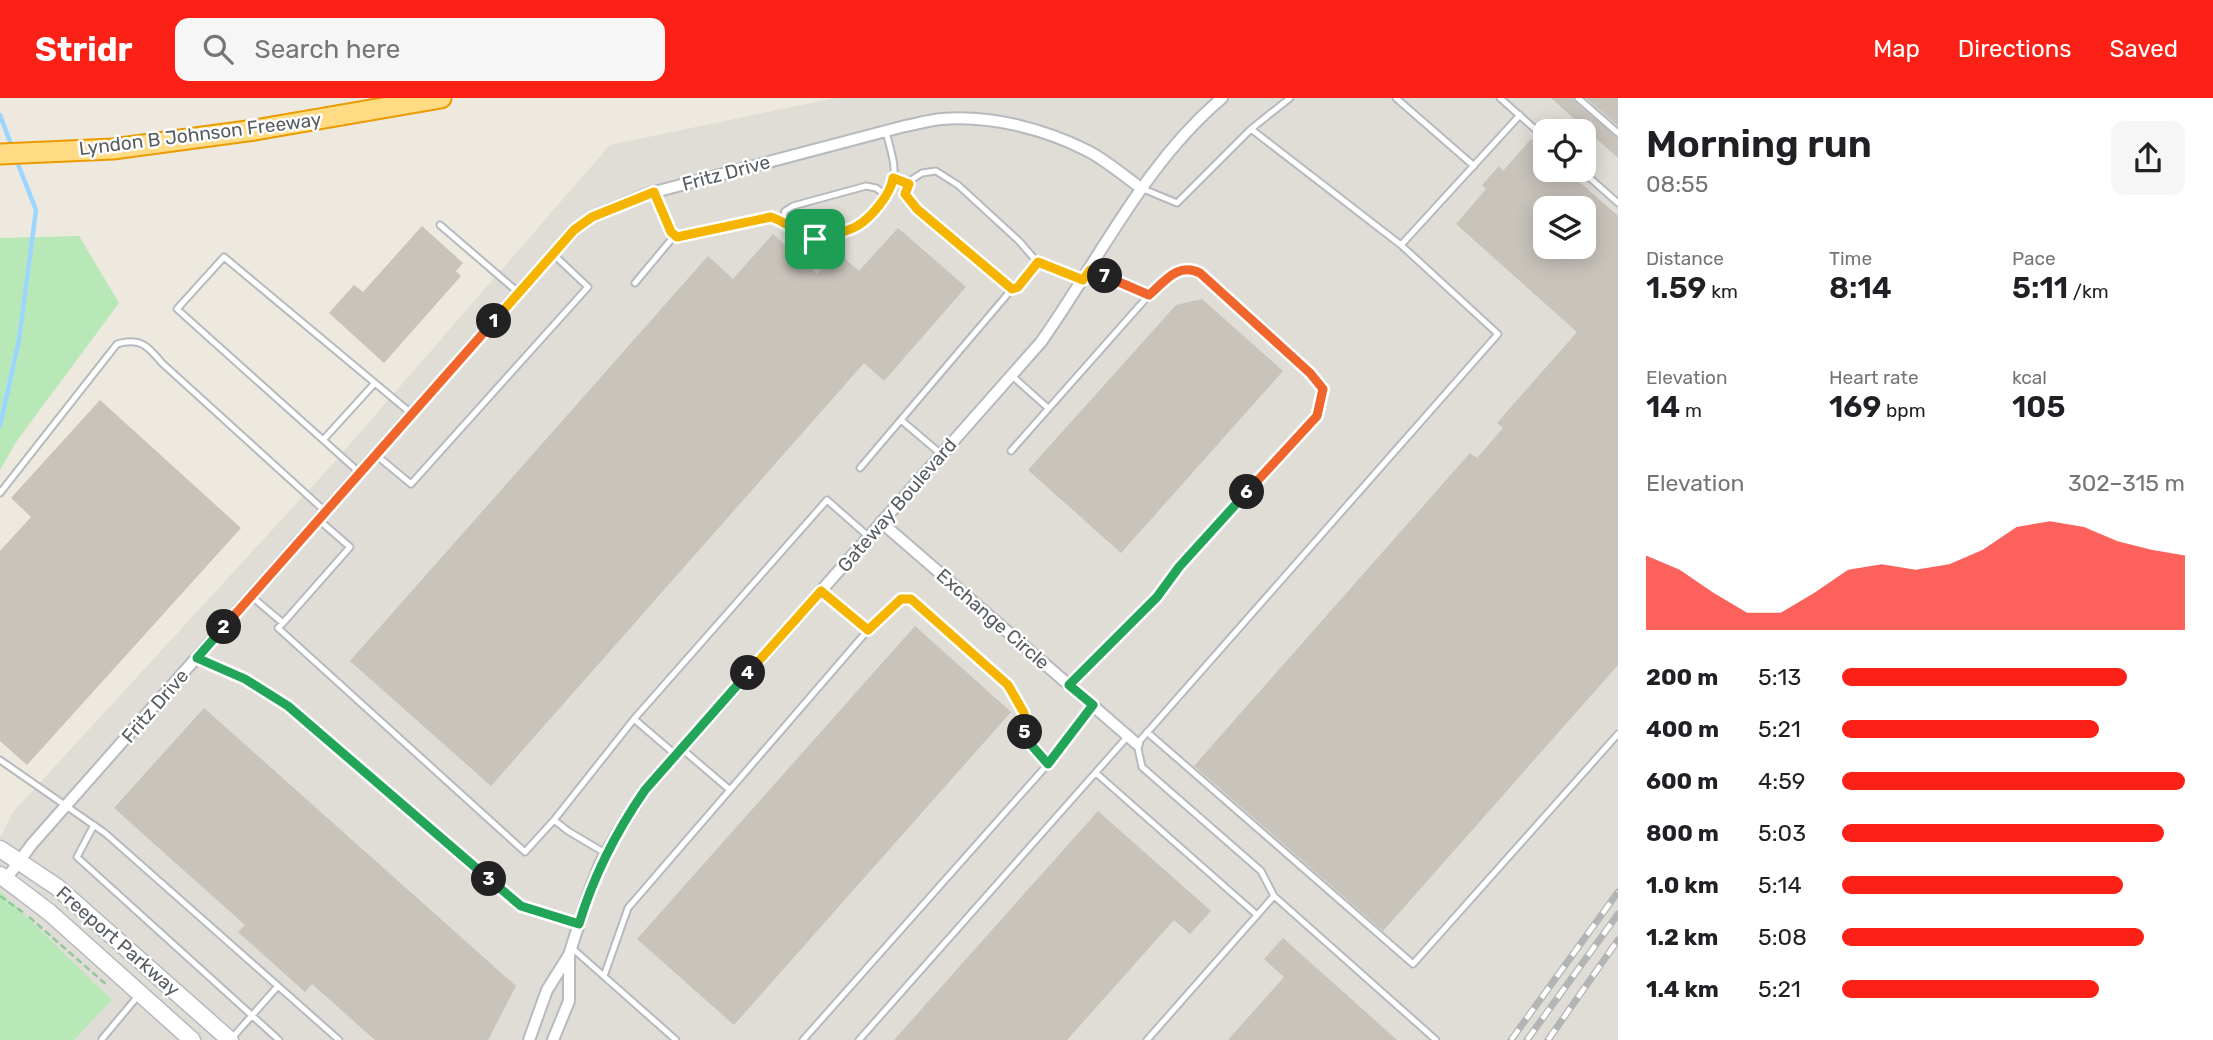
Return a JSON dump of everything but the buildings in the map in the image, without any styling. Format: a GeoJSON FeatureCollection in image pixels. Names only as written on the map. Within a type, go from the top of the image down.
{"type":"FeatureCollection","features":[{"type":"Feature","properties":{"kind":"highway","name":"Lyndon B Johnson Freeway"},"geometry":{"type":"LineString","coordinates":[[0,154],[113,149],[255,131],[440,98]]}},
{"type":"Feature","properties":{"kind":"main road","name":"Freeport Parkway"},"geometry":{"type":"LineString","coordinates":[[0,849],[57,887],[230,1040]]}},
{"type":"Feature","properties":{"kind":"main road","name":"Freeport Parkway"},"geometry":{"type":"LineString","coordinates":[[3,877],[49,912],[192,1040]]}},
{"type":"Feature","properties":{"kind":"street","name":"Gateway Boulevard"},"geometry":{"type":"LineString","coordinates":[[553,1040],[569,1001],[571,951],[588,895],[606,853],[645,790],[1041,342],[1141,188],[1187,132],[1222,98]]}},
{"type":"Feature","properties":{"kind":"street","name":"Fritz Drive"},"geometry":{"type":"LineString","coordinates":[[3,877],[574,230],[592,217],[654,192],[941,119],[978,119],[1028,128],[1090,152],[1141,188]]}},
{"type":"Feature","properties":{"kind":"street","name":"Exchange Circle"},"geometry":{"type":"LineString","coordinates":[[881,522],[1132,740]]}},
{"type":"Feature","properties":{"kind":"street","name":"Gateway Boulevard"},"geometry":{"type":"LineString","coordinates":[[529,1040],[547,990],[571,951]]}},
{"type":"Feature","properties":{"kind":"lane"},"geometry":{"type":"LineString","coordinates":[[1141,188],[1177,203],[1251,129],[1290,98]]}},
{"type":"Feature","properties":{"kind":"lane"},"geometry":{"type":"LineString","coordinates":[[1396,98],[1474,166]]}},
{"type":"Feature","properties":{"kind":"lane"},"geometry":{"type":"LineString","coordinates":[[1500,98],[1533,127]]}},
{"type":"Feature","properties":{"kind":"lane"},"geometry":{"type":"LineString","coordinates":[[1578,98],[1618,133]]}},
{"type":"Feature","properties":{"kind":"lane"},"geometry":{"type":"LineString","coordinates":[[1401,245],[1520,115]]}},
{"type":"Feature","properties":{"kind":"lane"},"geometry":{"type":"LineString","coordinates":[[859,1040],[1096,772],[1132,740],[1147,732],[1498,334],[1401,245],[1251,129]]}},
{"type":"Feature","properties":{"kind":"lane"},"geometry":{"type":"LineString","coordinates":[[654,192],[671,232],[677,237],[771,217],[782,220],[802,236],[815,239],[856,227],[886,195],[894,172],[886,131]]}},
{"type":"Feature","properties":{"kind":"lane"},"geometry":{"type":"LineString","coordinates":[[1012,289],[917,209],[905,194],[911,180],[922,173],[936,171],[958,185],[1038,262],[1083,280]]}},
{"type":"Feature","properties":{"kind":"lane"},"geometry":{"type":"LineString","coordinates":[[893,178],[909,184]]}},
{"type":"Feature","properties":{"kind":"lane"},"geometry":{"type":"LineString","coordinates":[[1594,182],[1618,203]]}},
{"type":"Feature","properties":{"kind":"lane"},"geometry":{"type":"LineString","coordinates":[[782,220],[785,211],[793,206],[856,188],[876,188],[886,195]]}},
{"type":"Feature","properties":{"kind":"lane"},"geometry":{"type":"LineString","coordinates":[[440,225],[519,293]]}},
{"type":"Feature","properties":{"kind":"lane"},"geometry":{"type":"LineString","coordinates":[[635,283],[675,235]]}},
{"type":"Feature","properties":{"kind":"lane"},"geometry":{"type":"LineString","coordinates":[[376,454],[411,484],[588,287],[553,254]]}},
{"type":"Feature","properties":{"kind":"lane"},"geometry":{"type":"LineString","coordinates":[[360,473],[177,309],[224,257],[412,414]]}},
{"type":"Feature","properties":{"kind":"lane"},"geometry":{"type":"LineString","coordinates":[[860,468],[1038,262]]}},
{"type":"Feature","properties":{"kind":"lane"},"geometry":{"type":"LineString","coordinates":[[1011,451],[1149,295],[1177,271],[1184,269],[1200,273],[1310,373],[1323,389],[1317,416],[1179,567],[1157,597],[1069,685]]}},
{"type":"Feature","properties":{"kind":"lane"},"geometry":{"type":"LineString","coordinates":[[1090,270],[1149,295]]}},
{"type":"Feature","properties":{"kind":"lane"},"geometry":{"type":"LineString","coordinates":[[0,493],[117,344],[129,340],[139,342],[150,349],[322,516],[350,547],[278,628],[525,852],[635,719],[827,500],[869,537]]}},
{"type":"Feature","properties":{"kind":"lane"},"geometry":{"type":"LineString","coordinates":[[1011,376],[1048,408]]}},
{"type":"Feature","properties":{"kind":"lane"},"geometry":{"type":"LineString","coordinates":[[323,440],[374,384]]}},
{"type":"Feature","properties":{"kind":"lane"},"geometry":{"type":"LineString","coordinates":[[901,420],[942,454]]}},
{"type":"Feature","properties":{"kind":"lane"},"geometry":{"type":"LineString","coordinates":[[821,591],[868,630]]}},
{"type":"Feature","properties":{"kind":"lane"},"geometry":{"type":"LineString","coordinates":[[251,596],[283,623]]}},
{"type":"Feature","properties":{"kind":"lane"},"geometry":{"type":"LineString","coordinates":[[604,976],[628,908],[868,630],[901,599],[911,599],[1008,685],[1024,713],[1026,739],[1048,764]]}},
{"type":"Feature","properties":{"kind":"lane"},"geometry":{"type":"LineString","coordinates":[[197,658],[245,679],[288,706],[521,906],[579,924]]}},
{"type":"Feature","properties":{"kind":"lane"},"geometry":{"type":"LineString","coordinates":[[803,1040],[1048,764],[1093,705]]}},
{"type":"Feature","properties":{"kind":"lane"},"geometry":{"type":"LineString","coordinates":[[635,719],[730,790]]}},
{"type":"Feature","properties":{"kind":"lane"},"geometry":{"type":"LineString","coordinates":[[1147,732],[1413,964],[1618,734]]}},
{"type":"Feature","properties":{"kind":"lane"},"geometry":{"type":"LineString","coordinates":[[1132,740],[1143,767],[1261,871],[1274,896],[1436,1040]]}},
{"type":"Feature","properties":{"kind":"lane"},"geometry":{"type":"LineString","coordinates":[[0,760],[93,825],[339,1040]]}},
{"type":"Feature","properties":{"kind":"lane"},"geometry":{"type":"LineString","coordinates":[[1096,772],[1257,915]]}},
{"type":"Feature","properties":{"kind":"lane"},"geometry":{"type":"LineString","coordinates":[[554,820],[606,853]]}},
{"type":"Feature","properties":{"kind":"lane"},"geometry":{"type":"LineString","coordinates":[[93,825],[77,857],[279,1040]]}},
{"type":"Feature","properties":{"kind":"lane"},"geometry":{"type":"LineString","coordinates":[[1147,1040],[1274,896]]}},
{"type":"Feature","properties":{"kind":"lane"},"geometry":{"type":"LineString","coordinates":[[571,951],[604,976],[676,1040]]}},
{"type":"Feature","properties":{"kind":"lane"},"geometry":{"type":"LineString","coordinates":[[230,1040],[278,986]]}},
{"type":"Feature","properties":{"kind":"lane"},"geometry":{"type":"LineString","coordinates":[[102,1040],[140,994]]}},
{"type":"Feature","properties":{"kind":"path"},"geometry":{"type":"LineString","coordinates":[[0,896],[30,918],[110,988]]}},
{"type":"Feature","properties":{"kind":"shaded area"},"geometry":{"type":"Polygon","coordinates":[[[835,98],[1618,98],[1618,1040],[74,1040],[112,1000],[0,891],[0,838],[13,812],[330,467],[610,145],[835,98]]]}},
{"type":"Feature","properties":{"kind":"green space"},"geometry":{"type":"Polygon","coordinates":[[[79,236],[119,303],[16,442],[0,470],[0,238],[79,236]]]}},
{"type":"Feature","properties":{"kind":"green space"},"geometry":{"type":"Polygon","coordinates":[[[0,891],[112,1000],[74,1040],[0,1040],[0,891]]]}},
{"type":"Feature","properties":{"kind":"waterway"},"geometry":{"type":"LineString","coordinates":[[0,115],[12,147]]}},
{"type":"Feature","properties":{"kind":"waterway"},"geometry":{"type":"LineString","coordinates":[[0,426],[19,340],[36,210],[16,159]]}},
{"type":"Feature","properties":{"kind":"railway"},"geometry":{"type":"LineString","coordinates":[[1511,1040],[1618,892]]}},
{"type":"Feature","properties":{"kind":"railway"},"geometry":{"type":"LineString","coordinates":[[1527,1040],[1618,914]]}},
{"type":"Feature","properties":{"kind":"railway"},"geometry":{"type":"LineString","coordinates":[[1548,1040],[1618,940]]}},
{"type":"Feature","properties":{"kind":"route"},"geometry":{"type":"LineString","coordinates":[[893,178],[909,184],[905,194],[917,209],[1012,289],[1018,287],[1038,262],[1083,280],[1090,270],[1149,295],[1177,271],[1194,270],[1310,373],[1323,389],[1317,416],[1179,567],[1157,597],[1069,685],[1093,705],[1048,764],[1026,739],[1024,713],[1008,685],[911,599],[901,599],[868,630],[821,591],[645,790],[600,864],[579,924],[521,906],[288,706],[245,679],[197,658],[574,230],[592,217],[654,192],[671,232],[677,237],[771,217],[782,220],[802,236],[815,239],[856,227],[886,195],[893,178]]}}]}
